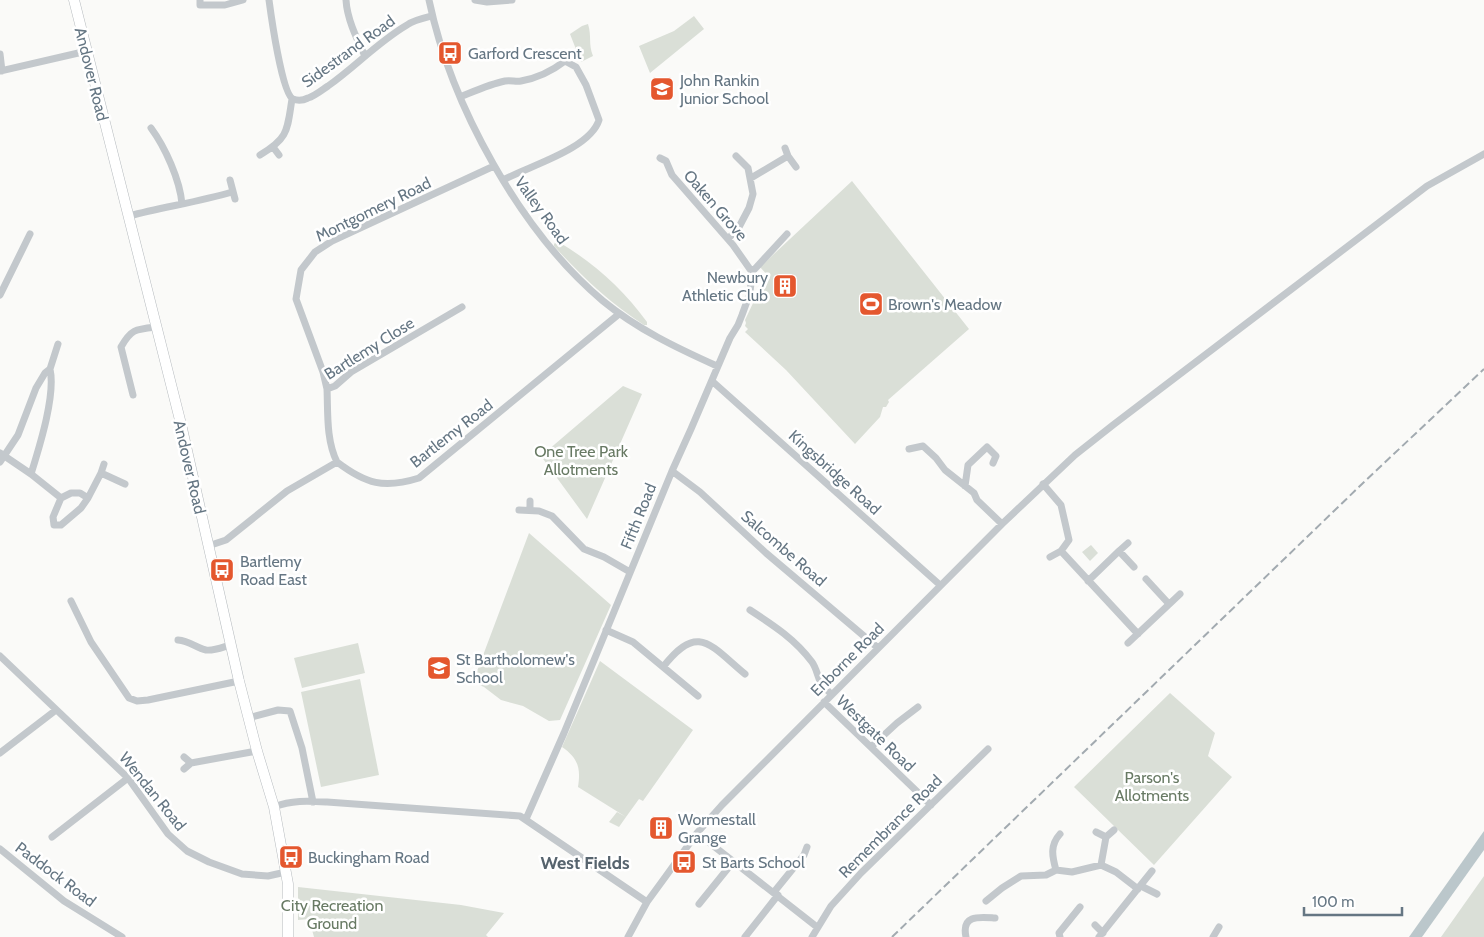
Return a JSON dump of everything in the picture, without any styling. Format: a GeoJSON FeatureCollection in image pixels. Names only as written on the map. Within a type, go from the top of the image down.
{"type":"FeatureCollection","features":[{"type":"Feature","properties":{"kind":"main road","name":"Andover Road"},"geometry":{"type":"LineString","coordinates":[[74,0],[183,433],[248,718],[274,807],[289,896],[288,937]]}},
{"type":"Feature","properties":{"kind":"street"},"geometry":{"type":"LineString","coordinates":[[200,0],[200,5],[225,5],[243,0]]}},
{"type":"Feature","properties":{"kind":"street","name":"Sidestrand Road"},"geometry":{"type":"LineString","coordinates":[[269,0],[284,83],[292,99],[299,101],[310,98],[408,23],[432,16]]}},
{"type":"Feature","properties":{"kind":"street"},"geometry":{"type":"LineString","coordinates":[[346,0],[346,7],[353,30],[365,56]]}},
{"type":"Feature","properties":{"kind":"street","name":"Valley Road"},"geometry":{"type":"LineString","coordinates":[[429,0],[446,63],[460,97],[494,166],[530,220],[559,257],[591,290],[620,314],[668,343],[717,366]]}},
{"type":"Feature","properties":{"kind":"street"},"geometry":{"type":"LineString","coordinates":[[475,0],[487,2],[512,0]]}},
{"type":"Feature","properties":{"kind":"street"},"geometry":{"type":"LineString","coordinates":[[0,54],[1,71],[87,51]]}},
{"type":"Feature","properties":{"kind":"street"},"geometry":{"type":"LineString","coordinates":[[460,97],[507,81],[520,81],[539,76],[565,61],[576,67],[586,85],[599,120],[598,125],[590,135],[578,144],[503,180]]}},
{"type":"Feature","properties":{"kind":"street"},"geometry":{"type":"LineString","coordinates":[[260,155],[273,147],[285,135],[292,99]]}},
{"type":"Feature","properties":{"kind":"street"},"geometry":{"type":"LineString","coordinates":[[150,128],[174,170],[181,192],[182,204]]}},
{"type":"Feature","properties":{"kind":"street"},"geometry":{"type":"LineString","coordinates":[[273,147],[279,155]]}},
{"type":"Feature","properties":{"kind":"street"},"geometry":{"type":"LineString","coordinates":[[785,148],[796,167]]}},
{"type":"Feature","properties":{"kind":"street","name":"Enborne Road"},"geometry":{"type":"LineString","coordinates":[[628,937],[647,902],[697,833],[742,784],[831,694],[1043,484],[1075,455],[1113,425],[1428,186],[1484,154]]}},
{"type":"Feature","properties":{"kind":"street"},"geometry":{"type":"LineString","coordinates":[[728,239],[739,227],[749,208],[753,194],[748,168],[736,156]]}},
{"type":"Feature","properties":{"kind":"street"},"geometry":{"type":"LineString","coordinates":[[751,178],[788,156]]}},
{"type":"Feature","properties":{"kind":"street","name":"Oaken Grove"},"geometry":{"type":"LineString","coordinates":[[660,158],[666,161],[672,175],[728,239],[752,272]]}},
{"type":"Feature","properties":{"kind":"street","name":"Montgomery Road"},"geometry":{"type":"LineString","coordinates":[[327,389],[323,372],[296,299],[301,270],[315,252],[332,241],[494,166]]}},
{"type":"Feature","properties":{"kind":"street"},"geometry":{"type":"LineString","coordinates":[[129,216],[182,204],[233,196],[230,180]]}},
{"type":"Feature","properties":{"kind":"street"},"geometry":{"type":"LineString","coordinates":[[0,295],[30,234]]}},
{"type":"Feature","properties":{"kind":"street"},"geometry":{"type":"LineString","coordinates":[[752,272],[786,234]]}},
{"type":"Feature","properties":{"kind":"street","name":"Fifth Road"},"geometry":{"type":"LineString","coordinates":[[526,819],[564,733],[717,366],[738,325],[750,293],[752,272]]}},
{"type":"Feature","properties":{"kind":"street","name":"Bartlemy Close"},"geometry":{"type":"LineString","coordinates":[[337,462],[330,441],[327,389],[335,386],[351,372],[462,307]]}},
{"type":"Feature","properties":{"kind":"street","name":"Bartlemy Road"},"geometry":{"type":"LineString","coordinates":[[337,462],[351,473],[371,483],[400,484],[419,478],[620,314]]}},
{"type":"Feature","properties":{"kind":"street"},"geometry":{"type":"LineString","coordinates":[[133,395],[121,347],[127,336],[140,329],[156,327]]}},
{"type":"Feature","properties":{"kind":"street"},"geometry":{"type":"LineString","coordinates":[[58,344],[50,369],[36,388],[18,435],[1,457],[31,474],[61,498]]}},
{"type":"Feature","properties":{"kind":"street"},"geometry":{"type":"LineString","coordinates":[[31,474],[47,413],[52,376],[50,369]]}},
{"type":"Feature","properties":{"kind":"street","name":"Kingsbridge Road"},"geometry":{"type":"LineString","coordinates":[[712,381],[940,585]]}},
{"type":"Feature","properties":{"kind":"street"},"geometry":{"type":"LineString","coordinates":[[908,449],[923,446],[945,470],[965,486],[1002,524]]}},
{"type":"Feature","properties":{"kind":"street"},"geometry":{"type":"LineString","coordinates":[[965,486],[968,465],[987,447],[996,456],[993,463]]}},
{"type":"Feature","properties":{"kind":"street"},"geometry":{"type":"LineString","coordinates":[[208,546],[226,540],[287,491],[337,462]]}},
{"type":"Feature","properties":{"kind":"street"},"geometry":{"type":"LineString","coordinates":[[88,498],[80,493],[72,493],[61,498],[53,517],[54,525],[61,526],[81,508],[88,498],[102,473],[104,464]]}},
{"type":"Feature","properties":{"kind":"street","name":"Salcombe Road"},"geometry":{"type":"LineString","coordinates":[[672,471],[700,492],[766,553],[878,648]]}},
{"type":"Feature","properties":{"kind":"street"},"geometry":{"type":"LineString","coordinates":[[102,473],[125,484]]}},
{"type":"Feature","properties":{"kind":"street"},"geometry":{"type":"LineString","coordinates":[[1043,484],[1061,505],[1069,540],[1061,551],[1050,558]]}},
{"type":"Feature","properties":{"kind":"street"},"geometry":{"type":"LineString","coordinates":[[530,502],[530,510]]}},
{"type":"Feature","properties":{"kind":"street"},"geometry":{"type":"LineString","coordinates":[[518,510],[539,510],[552,516],[584,549],[604,557],[630,572]]}},
{"type":"Feature","properties":{"kind":"street"},"geometry":{"type":"LineString","coordinates":[[1088,581],[1128,543]]}},
{"type":"Feature","properties":{"kind":"street"},"geometry":{"type":"LineString","coordinates":[[1061,551],[1138,634]]}},
{"type":"Feature","properties":{"kind":"street"},"geometry":{"type":"LineString","coordinates":[[1119,551],[1134,567]]}},
{"type":"Feature","properties":{"kind":"street"},"geometry":{"type":"LineString","coordinates":[[1146,579],[1169,604]]}},
{"type":"Feature","properties":{"kind":"street"},"geometry":{"type":"LineString","coordinates":[[1128,643],[1180,594]]}},
{"type":"Feature","properties":{"kind":"street"},"geometry":{"type":"LineString","coordinates":[[71,601],[91,642],[129,698],[137,701],[148,700],[239,681]]}},
{"type":"Feature","properties":{"kind":"street"},"geometry":{"type":"LineString","coordinates":[[750,610],[780,630],[798,646],[812,662],[818,672],[820,682],[831,694]]}},
{"type":"Feature","properties":{"kind":"street"},"geometry":{"type":"LineString","coordinates":[[606,630],[633,642],[698,696]]}},
{"type":"Feature","properties":{"kind":"street"},"geometry":{"type":"LineString","coordinates":[[178,640],[188,641],[204,650],[212,650],[230,645]]}},
{"type":"Feature","properties":{"kind":"street"},"geometry":{"type":"LineString","coordinates":[[663,667],[684,645],[695,640],[704,642],[746,674]]}},
{"type":"Feature","properties":{"kind":"street","name":"Wendan Road"},"geometry":{"type":"LineString","coordinates":[[0,656],[128,778],[168,834],[187,850],[209,862],[242,874],[268,876],[286,872]]}},
{"type":"Feature","properties":{"kind":"street","name":"Westgate Road"},"geometry":{"type":"LineString","coordinates":[[824,702],[931,805]]}},
{"type":"Feature","properties":{"kind":"street"},"geometry":{"type":"LineString","coordinates":[[871,747],[918,707]]}},
{"type":"Feature","properties":{"kind":"street"},"geometry":{"type":"LineString","coordinates":[[0,753],[56,710]]}},
{"type":"Feature","properties":{"kind":"street"},"geometry":{"type":"LineString","coordinates":[[248,718],[278,710],[290,710],[302,748],[313,802]]}},
{"type":"Feature","properties":{"kind":"street","name":"Remembrance Road"},"geometry":{"type":"LineString","coordinates":[[812,937],[831,906],[861,873],[988,748]]}},
{"type":"Feature","properties":{"kind":"street"},"geometry":{"type":"LineString","coordinates":[[184,768],[190,763],[257,752]]}},
{"type":"Feature","properties":{"kind":"street"},"geometry":{"type":"LineString","coordinates":[[184,757],[190,763]]}},
{"type":"Feature","properties":{"kind":"street"},"geometry":{"type":"LineString","coordinates":[[52,837],[128,778]]}},
{"type":"Feature","properties":{"kind":"street"},"geometry":{"type":"LineString","coordinates":[[274,807],[286,803],[313,802],[520,816],[647,902]]}},
{"type":"Feature","properties":{"kind":"street"},"geometry":{"type":"LineString","coordinates":[[1101,865],[1106,837],[1114,830]]}},
{"type":"Feature","properties":{"kind":"street"},"geometry":{"type":"LineString","coordinates":[[1096,832],[1106,837]]}},
{"type":"Feature","properties":{"kind":"street"},"geometry":{"type":"LineString","coordinates":[[697,833],[817,927]]}},
{"type":"Feature","properties":{"kind":"street"},"geometry":{"type":"LineString","coordinates":[[1056,870],[1052,846],[1054,840],[1060,834]]}},
{"type":"Feature","properties":{"kind":"street"},"geometry":{"type":"LineString","coordinates":[[746,937],[804,855],[807,847]]}},
{"type":"Feature","properties":{"kind":"street","name":"Paddock Road"},"geometry":{"type":"LineString","coordinates":[[0,849],[64,901],[122,937]]}},
{"type":"Feature","properties":{"kind":"street"},"geometry":{"type":"LineString","coordinates":[[699,904],[733,862]]}},
{"type":"Feature","properties":{"kind":"street"},"geometry":{"type":"LineString","coordinates":[[986,901],[1021,876],[1046,875],[1056,870],[1072,872],[1101,865],[1116,872],[1139,888],[1157,894]]}},
{"type":"Feature","properties":{"kind":"street"},"geometry":{"type":"LineString","coordinates":[[1095,925],[1101,935],[1152,871]]}},
{"type":"Feature","properties":{"kind":"street"},"geometry":{"type":"LineString","coordinates":[[1058,933],[1080,907]]}},
{"type":"Feature","properties":{"kind":"street"},"geometry":{"type":"LineString","coordinates":[[966,937],[964,930],[967,922],[975,917],[995,918]]}},
{"type":"Feature","properties":{"kind":"street"},"geometry":{"type":"LineString","coordinates":[[1213,937],[1220,927]]}},
{"type":"Feature","properties":{"kind":"green space"},"geometry":{"type":"Polygon","coordinates":[[[694,16],[704,29],[650,73],[639,46],[674,31],[694,16]]]}},
{"type":"Feature","properties":{"kind":"green space"},"geometry":{"type":"Polygon","coordinates":[[[588,24],[593,56],[581,62],[570,34],[588,24]]]}},
{"type":"Feature","properties":{"kind":"green space","name":"Brown's Meadow"},"geometry":{"type":"Polygon","coordinates":[[[852,181],[969,329],[888,400],[889,402],[886,407],[883,407],[880,417],[855,444],[786,370],[745,332],[748,329],[745,326],[745,320],[764,280],[767,282],[770,278],[760,267],[852,181]]]}},
{"type":"Feature","properties":{"kind":"green space"},"geometry":{"type":"Polygon","coordinates":[[[557,241],[595,267],[617,287],[638,310],[647,322],[647,325],[644,325],[608,299],[586,279],[554,246],[557,241]]]}},
{"type":"Feature","properties":{"kind":"green space","name":"One Tree Park Allotments"},"geometry":{"type":"Polygon","coordinates":[[[623,386],[642,394],[587,519],[541,456],[623,386]]]}},
{"type":"Feature","properties":{"kind":"green space"},"geometry":{"type":"Polygon","coordinates":[[[529,533],[611,605],[560,720],[549,721],[523,706],[501,700],[484,687],[473,682],[529,533]]]}},
{"type":"Feature","properties":{"kind":"green space"},"geometry":{"type":"Polygon","coordinates":[[[1091,545],[1098,553],[1090,561],[1082,552],[1091,545]]]}},
{"type":"Feature","properties":{"kind":"green space"},"geometry":{"type":"Polygon","coordinates":[[[358,643],[365,673],[302,688],[294,658],[358,643]]]}},
{"type":"Feature","properties":{"kind":"green space"},"geometry":{"type":"Polygon","coordinates":[[[600,661],[693,730],[643,801],[639,799],[626,817],[578,787],[579,774],[575,759],[562,747],[600,661]]]}},
{"type":"Feature","properties":{"kind":"green space"},"geometry":{"type":"Polygon","coordinates":[[[360,679],[379,775],[321,787],[301,692],[360,679]]]}},
{"type":"Feature","properties":{"kind":"green space","name":"Parson's Allotments"},"geometry":{"type":"Polygon","coordinates":[[[1170,693],[1215,733],[1208,756],[1232,777],[1154,865],[1074,787],[1170,693]]]}},
{"type":"Feature","properties":{"kind":"green space"},"geometry":{"type":"Polygon","coordinates":[[[617,812],[626,817],[619,827],[609,822],[617,812]]]}},
{"type":"Feature","properties":{"kind":"green space"},"geometry":{"type":"Polygon","coordinates":[[[1484,876],[1484,937],[1441,937],[1484,876]]]}},
{"type":"Feature","properties":{"kind":"green space","name":"City Recreation Ground"},"geometry":{"type":"Polygon","coordinates":[[[298,887],[461,905],[504,913],[486,935],[488,937],[314,937],[309,919],[298,920],[298,887]]]}},
{"type":"Feature","properties":{"kind":"shaded area"},"geometry":{"type":"Polygon","coordinates":[[[1484,831],[1484,850],[1422,937],[1409,937],[1484,831]]]}},
{"type":"Feature","properties":{"kind":"railway"},"geometry":{"type":"LineString","coordinates":[[892,937],[1484,369]]}},
{"type":"Feature","properties":{"kind":"place","name":"Garford Crescent"},"geometry":{"type":"Point","coordinates":[450,53]}},
{"type":"Feature","properties":{"kind":"place","name":"John Rankin Junior School"},"geometry":{"type":"Point","coordinates":[662,89]}},
{"type":"Feature","properties":{"kind":"place","name":"Newbury Athletic Club"},"geometry":{"type":"Point","coordinates":[785,286]}},
{"type":"Feature","properties":{"kind":"place","name":"Brown's Meadow"},"geometry":{"type":"Point","coordinates":[871,304]}},
{"type":"Feature","properties":{"kind":"place","name":"Bartlemy Road East"},"geometry":{"type":"Point","coordinates":[222,570]}},
{"type":"Feature","properties":{"kind":"place","name":"St Bartholomew's School"},"geometry":{"type":"Point","coordinates":[439,668]}},
{"type":"Feature","properties":{"kind":"place","name":"Wormestall Grange"},"geometry":{"type":"Point","coordinates":[661,828]}},
{"type":"Feature","properties":{"kind":"place","name":"Buckingham Road"},"geometry":{"type":"Point","coordinates":[291,857]}},
{"type":"Feature","properties":{"kind":"place","name":"St Barts School"},"geometry":{"type":"Point","coordinates":[684,862]}},
{"type":"Feature","properties":{"kind":"district","name":"West Fields"},"geometry":{"type":"Point","coordinates":[585,863]}}]}
